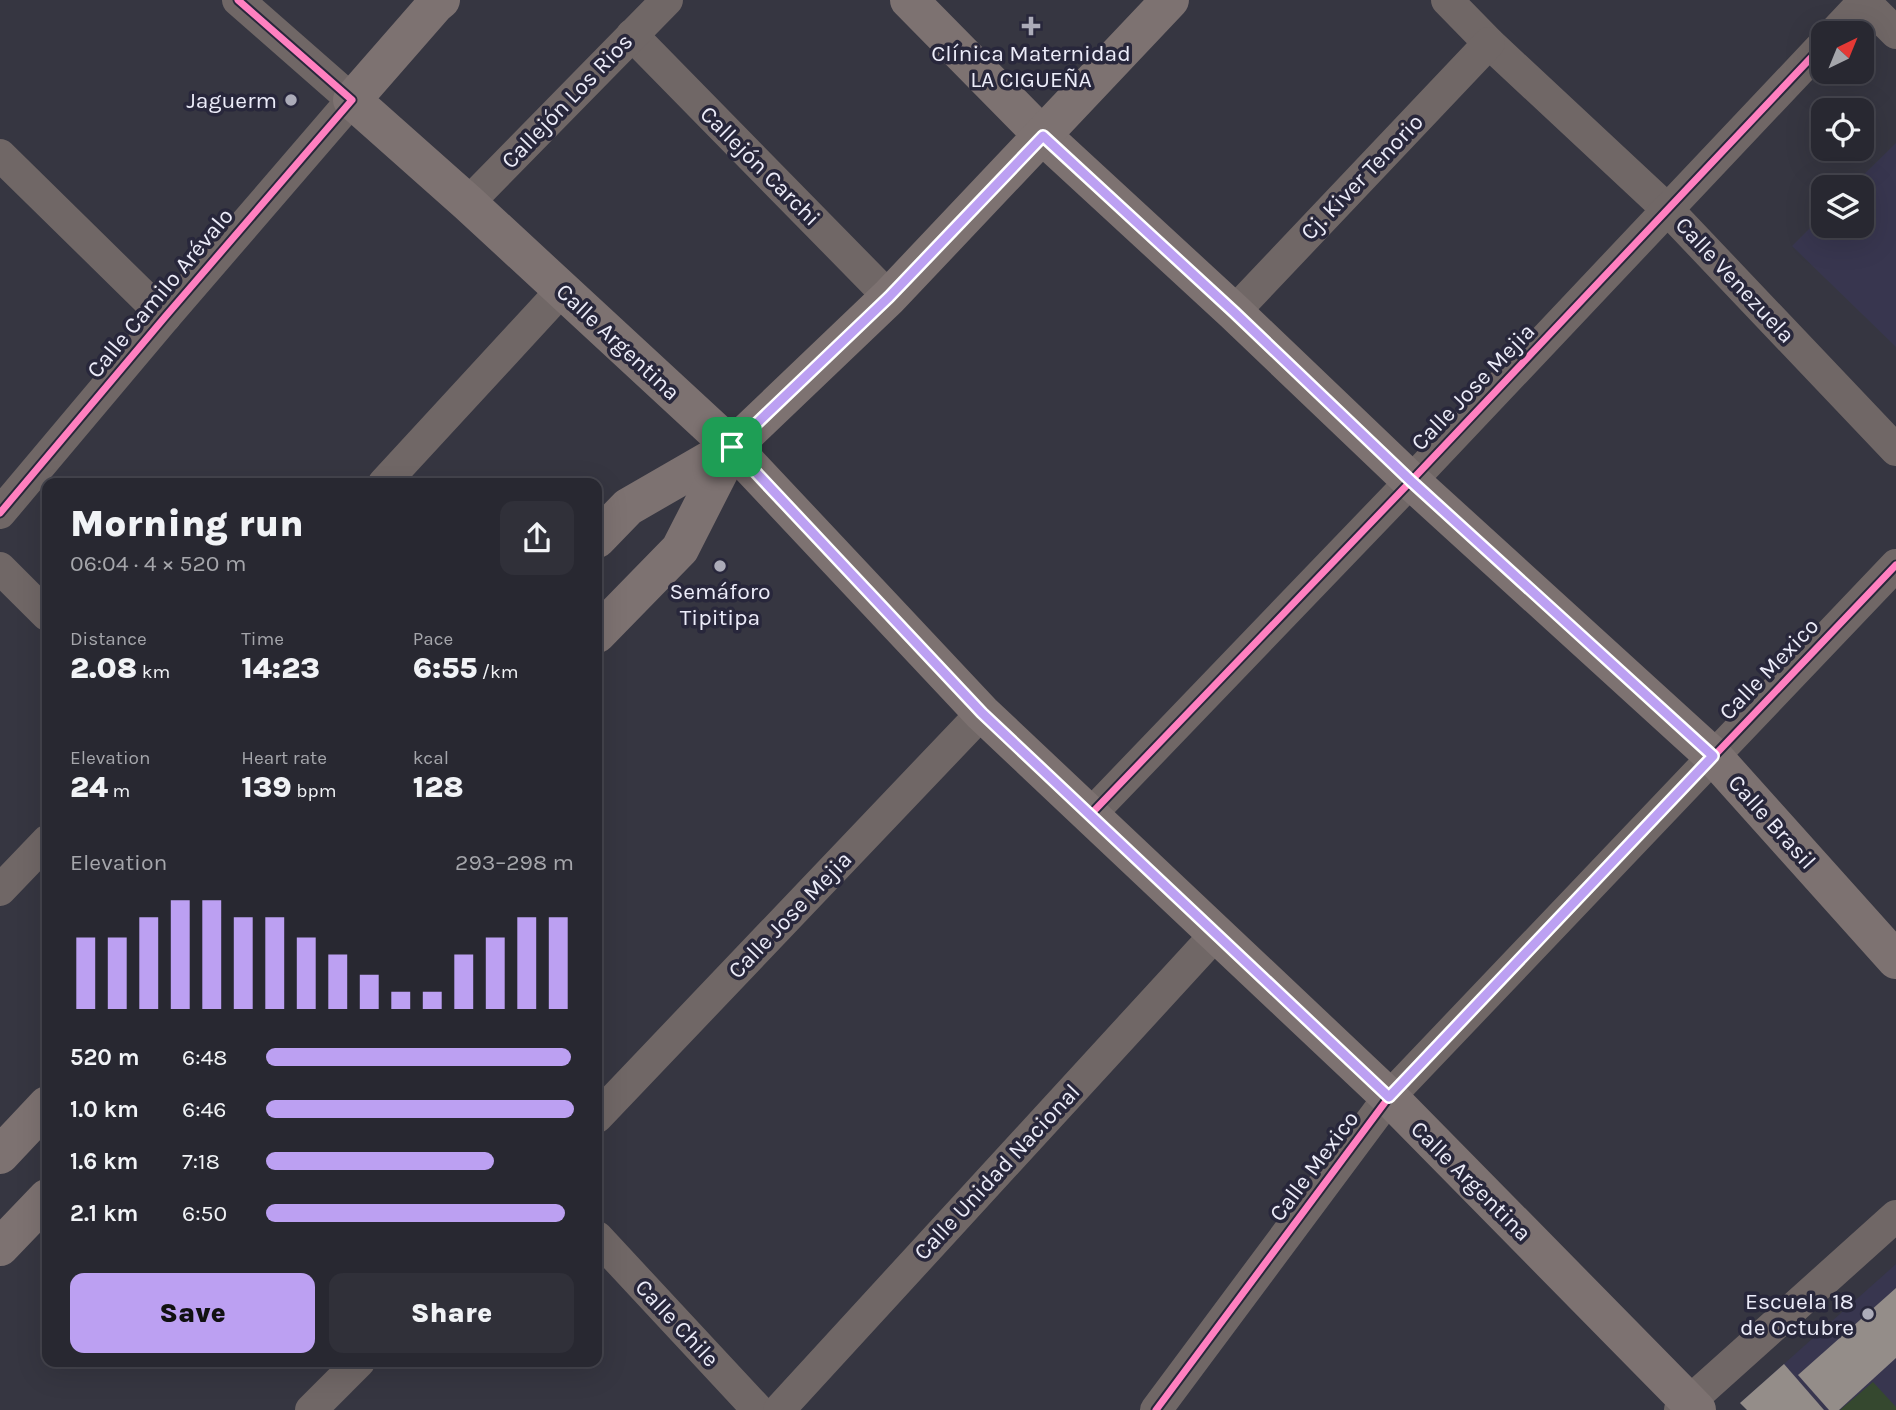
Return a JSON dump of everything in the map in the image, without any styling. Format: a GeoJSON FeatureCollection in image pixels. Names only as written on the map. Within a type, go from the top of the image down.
{"type":"FeatureCollection","features":[{"type":"Feature","properties":{"kind":"main road","name":"Calle Brasil"},"geometry":{"type":"LineString","coordinates":[[909,0],[1043,136],[1234,312],[1411,481],[1713,756],[1896,960]]}},
{"type":"Feature","properties":{"kind":"main road"},"geometry":{"type":"LineString","coordinates":[[602,534],[628,507],[732,447],[889,297],[1170,0]]}},
{"type":"Feature","properties":{"kind":"main road","name":"Calle Camilo Arévalo"},"geometry":{"type":"LineString","coordinates":[[352,100],[438,2]]}},
{"type":"Feature","properties":{"kind":"main road","name":"Calle Argentina"},"geometry":{"type":"LineString","coordinates":[[352,100],[468,202],[732,447],[982,713],[1389,1097],[1689,1407]]}},
{"type":"Feature","properties":{"kind":"main road"},"geometry":{"type":"LineString","coordinates":[[602,629],[680,549],[732,447]]}},
{"type":"Feature","properties":{"kind":"main road"},"geometry":{"type":"LineString","coordinates":[[0,1155],[42,1110]]}},
{"type":"Feature","properties":{"kind":"main road"},"geometry":{"type":"LineString","coordinates":[[0,1247],[42,1203]]}},
{"type":"Feature","properties":{"kind":"street","name":"Calle Argentina"},"geometry":{"type":"LineString","coordinates":[[238,0],[352,100]]}},
{"type":"Feature","properties":{"kind":"street","name":"Callejón Los Rios"},"geometry":{"type":"LineString","coordinates":[[468,202],[667,0]]}},
{"type":"Feature","properties":{"kind":"street","name":"Calle Venezuela"},"geometry":{"type":"LineString","coordinates":[[1447,0],[1489,43],[1668,210],[1896,450]]}},
{"type":"Feature","properties":{"kind":"street"},"geometry":{"type":"LineString","coordinates":[[1844,21],[1864,0],[1896,33]]}},
{"type":"Feature","properties":{"kind":"street","name":"Callejón Carchi"},"geometry":{"type":"LineString","coordinates":[[632,35],[889,297]]}},
{"type":"Feature","properties":{"kind":"street","name":"Cj. Kiver Tenorio"},"geometry":{"type":"LineString","coordinates":[[1234,312],[1489,43]]}},
{"type":"Feature","properties":{"kind":"street","name":"Calle Jose Mejia"},"geometry":{"type":"LineString","coordinates":[[1090,815],[1411,481],[1811,58]]}},
{"type":"Feature","properties":{"kind":"street","name":"Calle Camilo Arévalo"},"geometry":{"type":"LineString","coordinates":[[0,513],[352,100]]}},
{"type":"Feature","properties":{"kind":"street"},"geometry":{"type":"LineString","coordinates":[[0,155],[165,317]]}},
{"type":"Feature","properties":{"kind":"street"},"geometry":{"type":"LineString","coordinates":[[389,478],[562,290]]}},
{"type":"Feature","properties":{"kind":"street","name":"Calle Mexico"},"geometry":{"type":"LineString","coordinates":[[1156,1410],[1389,1097],[1896,565]]}},
{"type":"Feature","properties":{"kind":"street"},"geometry":{"type":"LineString","coordinates":[[0,568],[42,610]]}},
{"type":"Feature","properties":{"kind":"street","name":"Calle Jose Mejia"},"geometry":{"type":"LineString","coordinates":[[602,1112],[982,713]]}},
{"type":"Feature","properties":{"kind":"street"},"geometry":{"type":"LineString","coordinates":[[0,890],[42,846]]}},
{"type":"Feature","properties":{"kind":"street","name":"Calle Unidad Nacional"},"geometry":{"type":"LineString","coordinates":[[779,1410],[1216,934]]}},
{"type":"Feature","properties":{"kind":"street"},"geometry":{"type":"LineString","coordinates":[[1689,1407],[1896,1216]]}},
{"type":"Feature","properties":{"kind":"street","name":"Calle Chile"},"geometry":{"type":"LineString","coordinates":[[602,1242],[758,1410]]}},
{"type":"Feature","properties":{"kind":"street"},"geometry":{"type":"LineString","coordinates":[[311,1410],[354,1367]]}},
{"type":"Feature","properties":{"kind":"shaded area"},"geometry":{"type":"Polygon","coordinates":[[[1896,143],[1896,347],[1792,246],[1811,227],[1811,238],[1874,238],[1874,175],[1863,175],[1896,143]]]}},
{"type":"Feature","properties":{"kind":"shaded area","name":"Escuela 18 de Octubre"},"geometry":{"type":"Polygon","coordinates":[[[1896,1264],[1896,1410],[1747,1410],[1740,1403],[1896,1264]]]}},
{"type":"Feature","properties":{"kind":"green space"},"geometry":{"type":"Polygon","coordinates":[[[1873,1382],[1896,1410],[1840,1410],[1873,1382]]]}},
{"type":"Feature","properties":{"kind":"building"},"geometry":{"type":"Polygon","coordinates":[[[1896,1288],[1896,1358],[1839,1410],[1829,1410],[1798,1375],[1896,1288]]]}},
{"type":"Feature","properties":{"kind":"building"},"geometry":{"type":"Polygon","coordinates":[[[1784,1364],[1824,1410],[1747,1410],[1740,1403],[1784,1364]]]}},
{"type":"Feature","properties":{"kind":"cycle path"},"geometry":{"type":"LineString","coordinates":[[0,513],[352,100],[238,0]]}},
{"type":"Feature","properties":{"kind":"cycle path"},"geometry":{"type":"LineString","coordinates":[[1090,815],[1411,481],[1811,58]]}},
{"type":"Feature","properties":{"kind":"cycle path"},"geometry":{"type":"LineString","coordinates":[[1156,1410],[1389,1097],[1896,565]]}},
{"type":"Feature","properties":{"kind":"place","name":"Clínica Maternidad LA CIGUEÑA"},"geometry":{"type":"Point","coordinates":[1031,26]}},
{"type":"Feature","properties":{"kind":"place","name":"Jaguerm"},"geometry":{"type":"Point","coordinates":[291,100]}},
{"type":"Feature","properties":{"kind":"place","name":"Semáforo Tipitipa"},"geometry":{"type":"Point","coordinates":[720,566]}},
{"type":"Feature","properties":{"kind":"place","name":"Escuela 18 de Octubre"},"geometry":{"type":"Point","coordinates":[1868,1314]}},
{"type":"Feature","properties":{"kind":"route"},"geometry":{"type":"LineString","coordinates":[[1043,136],[1234,312],[1411,481],[1713,756],[1389,1097],[982,713],[732,447],[889,297],[1043,136]]}}]}
